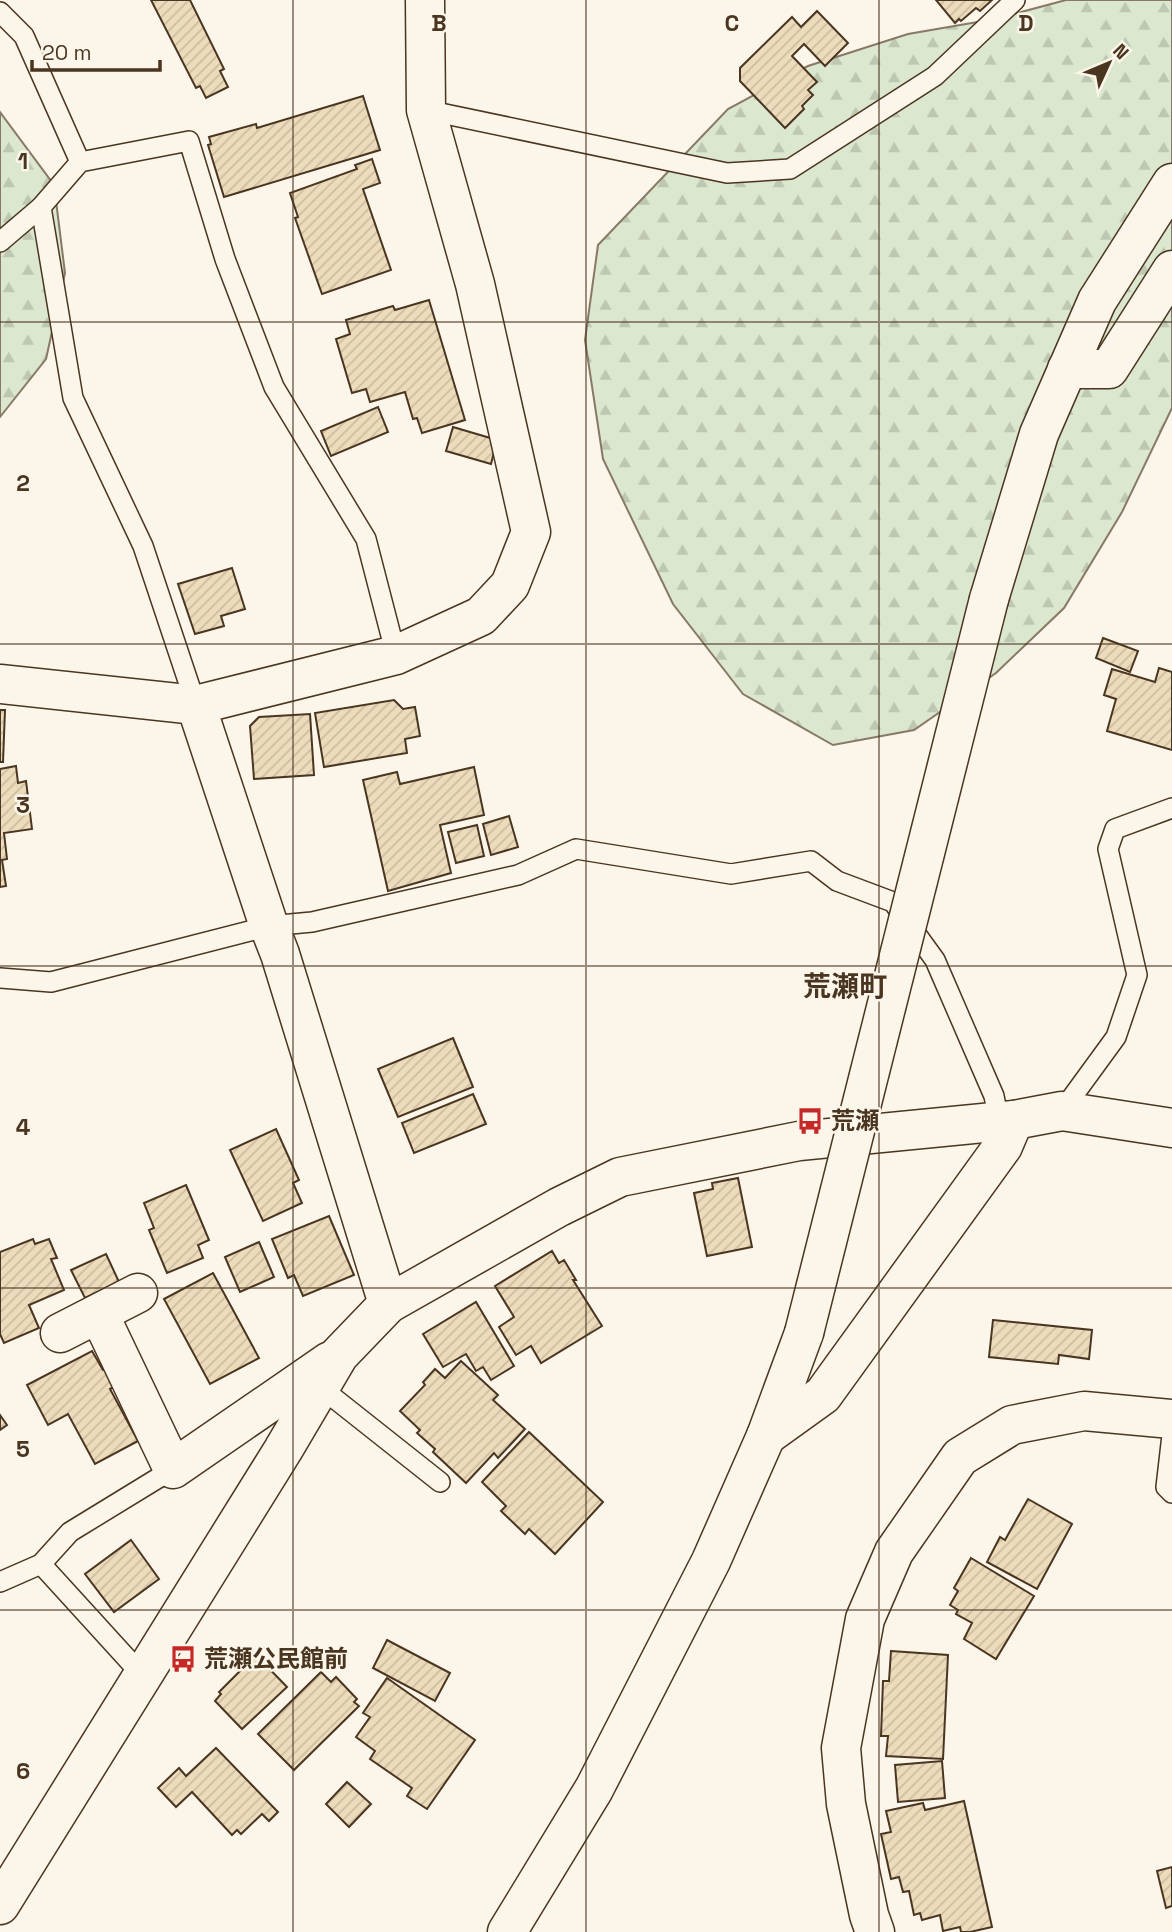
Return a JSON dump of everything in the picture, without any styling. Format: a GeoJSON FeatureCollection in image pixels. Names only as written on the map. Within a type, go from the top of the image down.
{"type":"FeatureCollection","features":[{"type":"Feature","properties":{"kind":"street"},"geometry":{"type":"LineString","coordinates":[[0,684],[196,705],[396,655],[481,616],[510,585],[531,531],[475,284],[426,110],[425,0]]}},
{"type":"Feature","properties":{"kind":"street"},"geometry":{"type":"LineString","coordinates":[[507,1932],[594,1789],[711,1561],[766,1436],[804,1332],[989,599],[1040,434],[1097,301],[1172,183]]}},
{"type":"Feature","properties":{"kind":"street"},"geometry":{"type":"LineString","coordinates":[[1067,369],[1109,369],[1172,270]]}},
{"type":"Feature","properties":{"kind":"street"},"geometry":{"type":"LineString","coordinates":[[196,705],[280,954],[388,1304]]}},
{"type":"Feature","properties":{"kind":"street"},"geometry":{"type":"LineString","coordinates":[[99,1314],[173,1469],[339,1355],[388,1304],[558,1207],[620,1177],[799,1141],[1007,1121],[1062,1111],[1172,1128]]}},
{"type":"Feature","properties":{"kind":"street"},"geometry":{"type":"LineString","coordinates":[[766,1436],[823,1395],[1003,1146],[1007,1121]]}},
{"type":"Feature","properties":{"kind":"street"},"geometry":{"type":"LineString","coordinates":[[60,1333],[138,1293]]}},
{"type":"Feature","properties":{"kind":"street"},"geometry":{"type":"LineString","coordinates":[[0,1905],[339,1355]]}},
{"type":"Feature","properties":{"kind":"street"},"geometry":{"type":"LineString","coordinates":[[875,1932],[846,1804],[841,1748],[865,1619],[894,1552],[960,1457],[1012,1425],[1084,1411],[1172,1419]]}},
{"type":"Feature","properties":{"kind":"lane"},"geometry":{"type":"LineString","coordinates":[[426,110],[727,173],[790,169],[935,76],[1015,0]]}},
{"type":"Feature","properties":{"kind":"lane"},"geometry":{"type":"LineString","coordinates":[[0,12],[24,36],[80,162]]}},
{"type":"Feature","properties":{"kind":"lane"},"geometry":{"type":"LineString","coordinates":[[0,243],[41,207],[80,162],[189,141],[225,259],[274,387],[366,540],[396,655]]}},
{"type":"Feature","properties":{"kind":"lane"},"geometry":{"type":"LineString","coordinates":[[41,207],[73,398],[144,546],[196,705]]}},
{"type":"Feature","properties":{"kind":"lane"},"geometry":{"type":"LineString","coordinates":[[1062,1111],[1116,1037],[1137,975],[1108,849],[1115,829],[1172,808]]}},
{"type":"Feature","properties":{"kind":"lane"},"geometry":{"type":"LineString","coordinates":[[0,978],[51,982],[269,926],[312,922],[518,875],[576,849],[731,874],[811,861],[837,881],[893,902],[935,960],[1007,1121]]}},
{"type":"Feature","properties":{"kind":"lane"},"geometry":{"type":"LineString","coordinates":[[320,1387],[440,1482]]}},
{"type":"Feature","properties":{"kind":"lane"},"geometry":{"type":"LineString","coordinates":[[1172,1435],[1166,1487],[1172,1493]]}},
{"type":"Feature","properties":{"kind":"lane"},"geometry":{"type":"LineString","coordinates":[[0,1582],[41,1564],[70,1532],[173,1469]]}},
{"type":"Feature","properties":{"kind":"lane"},"geometry":{"type":"LineString","coordinates":[[41,1564],[143,1676]]}},
{"type":"Feature","properties":{"kind":"green space"},"geometry":{"type":"Polygon","coordinates":[[[1066,0],[1172,0],[1172,408],[1122,512],[1064,608],[996,673],[914,730],[833,745],[743,694],[673,604],[603,459],[585,340],[598,245],[728,109],[808,66],[908,34],[995,19],[1066,0]]]}},
{"type":"Feature","properties":{"kind":"green space"},"geometry":{"type":"Polygon","coordinates":[[[0,112],[54,185],[65,273],[46,359],[0,417],[0,112]]]}},
{"type":"Feature","properties":{"kind":"building"},"geometry":{"type":"Polygon","coordinates":[[[151,0],[190,0],[224,69],[220,71],[228,87],[206,98],[200,86],[196,88],[151,0]]]}},
{"type":"Feature","properties":{"kind":"building"},"geometry":{"type":"Polygon","coordinates":[[[936,0],[992,0],[980,11],[976,8],[955,23],[936,0]]]}},
{"type":"Feature","properties":{"kind":"building"},"geometry":{"type":"Polygon","coordinates":[[[817,11],[848,43],[825,66],[804,44],[792,56],[817,82],[808,90],[813,95],[802,106],[804,109],[785,128],[740,81],[740,68],[792,17],[801,27],[817,11]]]}},
{"type":"Feature","properties":{"kind":"building"},"geometry":{"type":"Polygon","coordinates":[[[363,96],[380,150],[224,197],[208,145],[211,144],[209,137],[256,124],[257,128],[363,96]]]}},
{"type":"Feature","properties":{"kind":"building"},"geometry":{"type":"Polygon","coordinates":[[[372,159],[380,183],[363,189],[391,270],[322,294],[295,218],[298,217],[290,193],[357,169],[355,165],[372,159]]]}},
{"type":"Feature","properties":{"kind":"building"},"geometry":{"type":"Polygon","coordinates":[[[429,300],[465,420],[422,433],[417,418],[413,419],[405,392],[370,402],[366,389],[352,393],[336,339],[350,334],[346,320],[393,306],[395,310],[429,300]]]}},
{"type":"Feature","properties":{"kind":"building"},"geometry":{"type":"Polygon","coordinates":[[[378,407],[388,432],[331,456],[321,431],[378,407]]]}},
{"type":"Feature","properties":{"kind":"building"},"geometry":{"type":"Polygon","coordinates":[[[453,427],[497,440],[491,464],[446,451],[453,427]]]}},
{"type":"Feature","properties":{"kind":"building"},"geometry":{"type":"Polygon","coordinates":[[[232,568],[245,609],[221,616],[224,626],[195,634],[178,584],[232,568]]]}},
{"type":"Feature","properties":{"kind":"building"},"geometry":{"type":"Polygon","coordinates":[[[1103,638],[1138,651],[1130,672],[1096,658],[1103,638]]]}},
{"type":"Feature","properties":{"kind":"building"},"geometry":{"type":"Polygon","coordinates":[[[1159,668],[1172,672],[1172,750],[1107,731],[1116,699],[1104,695],[1112,669],[1155,682],[1159,668]]]}},
{"type":"Feature","properties":{"kind":"building"},"geometry":{"type":"Polygon","coordinates":[[[394,700],[403,709],[415,707],[420,736],[405,739],[407,753],[324,767],[315,713],[394,700]]]}},
{"type":"Feature","properties":{"kind":"building"},"geometry":{"type":"Polygon","coordinates":[[[0,710],[5,710],[3,762],[0,762],[0,710]]]}},
{"type":"Feature","properties":{"kind":"building"},"geometry":{"type":"Polygon","coordinates":[[[310,714],[314,775],[254,779],[250,726],[259,717],[310,714]]]}},
{"type":"Feature","properties":{"kind":"building"},"geometry":{"type":"Polygon","coordinates":[[[16,766],[18,783],[26,781],[32,829],[4,833],[7,859],[2,860],[6,886],[0,887],[0,769],[16,766]]]}},
{"type":"Feature","properties":{"kind":"building"},"geometry":{"type":"Polygon","coordinates":[[[474,767],[484,815],[440,825],[451,873],[388,891],[363,780],[397,772],[400,784],[474,767]]]}},
{"type":"Feature","properties":{"kind":"building"},"geometry":{"type":"Polygon","coordinates":[[[509,816],[518,847],[491,855],[483,824],[509,816]]]}},
{"type":"Feature","properties":{"kind":"building"},"geometry":{"type":"Polygon","coordinates":[[[477,825],[484,856],[456,863],[448,832],[477,825]]]}},
{"type":"Feature","properties":{"kind":"building"},"geometry":{"type":"Polygon","coordinates":[[[453,1038],[473,1087],[398,1117],[378,1069],[453,1038]]]}},
{"type":"Feature","properties":{"kind":"building"},"geometry":{"type":"Polygon","coordinates":[[[473,1094],[486,1124],[414,1153],[402,1123],[473,1094]]]}},
{"type":"Feature","properties":{"kind":"building"},"geometry":{"type":"Polygon","coordinates":[[[276,1129],[299,1180],[293,1183],[302,1203],[263,1221],[230,1150],[276,1129]]]}},
{"type":"Feature","properties":{"kind":"building"},"geometry":{"type":"Polygon","coordinates":[[[738,1178],[752,1247],[707,1256],[694,1193],[713,1189],[712,1183],[738,1178]]]}},
{"type":"Feature","properties":{"kind":"building"},"geometry":{"type":"Polygon","coordinates":[[[186,1185],[209,1240],[198,1245],[203,1258],[167,1273],[149,1230],[154,1228],[144,1203],[186,1185]]]}},
{"type":"Feature","properties":{"kind":"building"},"geometry":{"type":"Polygon","coordinates":[[[329,1216],[354,1275],[303,1296],[294,1275],[288,1278],[272,1239],[329,1216]]]}},
{"type":"Feature","properties":{"kind":"building"},"geometry":{"type":"Polygon","coordinates":[[[33,1239],[35,1244],[49,1239],[57,1258],[51,1259],[64,1290],[29,1305],[39,1328],[4,1343],[0,1334],[0,1252],[33,1239]]]}},
{"type":"Feature","properties":{"kind":"building"},"geometry":{"type":"Polygon","coordinates":[[[259,1242],[274,1277],[240,1292],[225,1257],[259,1242]]]}},
{"type":"Feature","properties":{"kind":"building"},"geometry":{"type":"Polygon","coordinates":[[[552,1251],[559,1263],[564,1260],[576,1280],[573,1280],[602,1326],[541,1363],[531,1346],[516,1355],[499,1327],[514,1317],[495,1286],[552,1251]]]}},
{"type":"Feature","properties":{"kind":"building"},"geometry":{"type":"Polygon","coordinates":[[[106,1254],[119,1282],[85,1298],[71,1270],[106,1254]]]}},
{"type":"Feature","properties":{"kind":"building"},"geometry":{"type":"Polygon","coordinates":[[[213,1273],[259,1358],[210,1384],[164,1299],[213,1273]]]}},
{"type":"Feature","properties":{"kind":"building"},"geometry":{"type":"Polygon","coordinates":[[[476,1302],[514,1366],[491,1380],[483,1367],[476,1371],[466,1354],[443,1367],[423,1334],[476,1302]]]}},
{"type":"Feature","properties":{"kind":"building"},"geometry":{"type":"Polygon","coordinates":[[[993,1320],[1092,1330],[1089,1359],[1059,1355],[1058,1364],[989,1357],[993,1320]]]}},
{"type":"Feature","properties":{"kind":"building"},"geometry":{"type":"Polygon","coordinates":[[[92,1351],[103,1370],[107,1368],[116,1386],[110,1389],[138,1441],[95,1464],[68,1414],[48,1425],[27,1385],[92,1351]]]}},
{"type":"Feature","properties":{"kind":"building"},"geometry":{"type":"Polygon","coordinates":[[[461,1361],[498,1395],[493,1400],[525,1429],[498,1458],[494,1453],[466,1483],[433,1452],[435,1449],[417,1433],[420,1430],[400,1411],[425,1385],[423,1382],[435,1369],[445,1378],[461,1361]]]}},
{"type":"Feature","properties":{"kind":"building"},"geometry":{"type":"Polygon","coordinates":[[[0,1415],[7,1425],[0,1430],[0,1415]]]}},
{"type":"Feature","properties":{"kind":"building"},"geometry":{"type":"Polygon","coordinates":[[[529,1432],[603,1502],[555,1554],[529,1529],[525,1534],[501,1511],[506,1506],[482,1482],[529,1432]]]}},
{"type":"Feature","properties":{"kind":"building"},"geometry":{"type":"Polygon","coordinates":[[[1028,1499],[1072,1524],[1037,1589],[987,1562],[1000,1537],[1005,1540],[1028,1499]]]}},
{"type":"Feature","properties":{"kind":"building"},"geometry":{"type":"Polygon","coordinates":[[[131,1540],[159,1579],[114,1612],[85,1574],[131,1540]]]}},
{"type":"Feature","properties":{"kind":"building"},"geometry":{"type":"Polygon","coordinates":[[[971,1558],[1034,1596],[996,1659],[964,1639],[972,1623],[956,1614],[958,1610],[950,1605],[958,1591],[954,1588],[971,1558]]]}},
{"type":"Feature","properties":{"kind":"building"},"geometry":{"type":"Polygon","coordinates":[[[387,1640],[450,1673],[435,1701],[373,1668],[387,1640]]]}},
{"type":"Feature","properties":{"kind":"building"},"geometry":{"type":"Polygon","coordinates":[[[891,1651],[948,1655],[943,1759],[886,1756],[888,1736],[881,1736],[883,1681],[889,1681],[891,1651]]]}},
{"type":"Feature","properties":{"kind":"building"},"geometry":{"type":"Polygon","coordinates":[[[256,1655],[287,1687],[242,1729],[215,1701],[221,1694],[219,1692],[256,1655]]]}},
{"type":"Feature","properties":{"kind":"building"},"geometry":{"type":"Polygon","coordinates":[[[321,1672],[331,1682],[336,1677],[357,1699],[354,1702],[359,1706],[294,1770],[258,1734],[321,1672]]]}},
{"type":"Feature","properties":{"kind":"building"},"geometry":{"type":"Polygon","coordinates":[[[387,1678],[475,1740],[427,1809],[407,1796],[412,1788],[370,1759],[375,1751],[356,1737],[370,1717],[363,1713],[387,1678]]]}},
{"type":"Feature","properties":{"kind":"building"},"geometry":{"type":"Polygon","coordinates":[[[216,1748],[278,1812],[269,1821],[262,1814],[241,1834],[237,1830],[232,1835],[192,1792],[176,1807],[158,1788],[179,1768],[186,1776],[216,1748]]]}},
{"type":"Feature","properties":{"kind":"building"},"geometry":{"type":"Polygon","coordinates":[[[942,1761],[945,1798],[898,1802],[895,1765],[942,1761]]]}},
{"type":"Feature","properties":{"kind":"building"},"geometry":{"type":"Polygon","coordinates":[[[347,1782],[371,1804],[349,1827],[326,1804],[347,1782]]]}},
{"type":"Feature","properties":{"kind":"building"},"geometry":{"type":"Polygon","coordinates":[[[964,1801],[992,1927],[970,1932],[961,1932],[960,1927],[943,1931],[940,1915],[922,1920],[920,1913],[914,1915],[909,1891],[903,1892],[899,1877],[891,1879],[881,1834],[891,1832],[886,1811],[923,1803],[925,1810],[964,1801]]]}},
{"type":"Feature","properties":{"kind":"building"},"geometry":{"type":"Polygon","coordinates":[[[1172,1867],[1172,1906],[1166,1908],[1157,1871],[1172,1867]]]}},
{"type":"Feature","properties":{"kind":"place","name":"荒瀬"},"geometry":{"type":"Point","coordinates":[810,1121]}},
{"type":"Feature","properties":{"kind":"place","name":"荒瀬公民館前"},"geometry":{"type":"Point","coordinates":[183,1659]}},
{"type":"Feature","properties":{"kind":"district","name":"荒瀬町"},"geometry":{"type":"Point","coordinates":[845,986]}}]}
